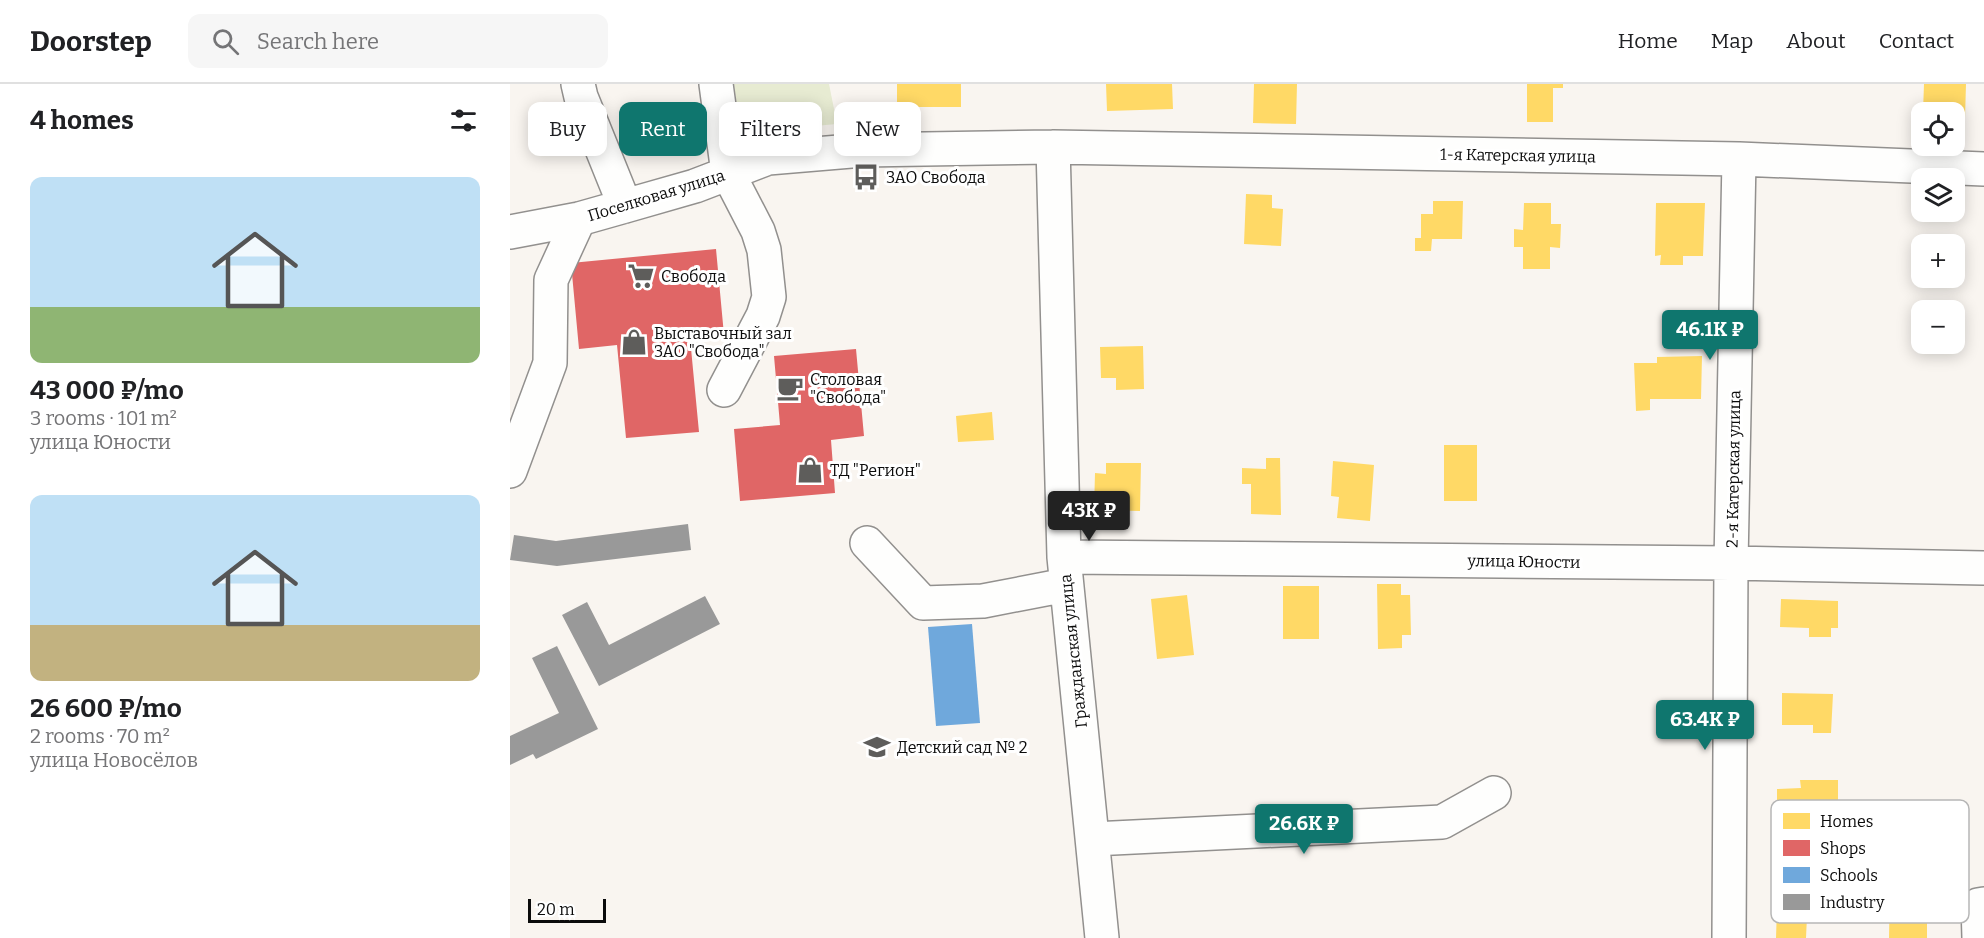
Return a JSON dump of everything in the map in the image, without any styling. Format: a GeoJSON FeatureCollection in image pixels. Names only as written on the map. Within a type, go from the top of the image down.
{"type":"FeatureCollection","features":[{"type":"Feature","properties":{"kind":"street"},"geometry":{"type":"LineString","coordinates":[[578,84],[580,98],[625,206]]}},
{"type":"Feature","properties":{"kind":"street"},"geometry":{"type":"LineString","coordinates":[[716,84],[728,173],[758,231],[764,250],[769,297],[763,316],[724,390]]}},
{"type":"Feature","properties":{"kind":"street","name":"Поселковая улица"},"geometry":{"type":"LineString","coordinates":[[510,232],[579,219],[695,186],[768,158],[863,150],[1053,147]]}},
{"type":"Feature","properties":{"kind":"street","name":"1-я Катерская улица"},"geometry":{"type":"LineString","coordinates":[[1053,147],[1739,159],[1984,169]]}},
{"type":"Feature","properties":{"kind":"street","name":"Гражданская улица"},"geometry":{"type":"LineString","coordinates":[[1053,147],[1065,571],[1102,938]]}},
{"type":"Feature","properties":{"kind":"street","name":"2-я Катерская улица"},"geometry":{"type":"LineString","coordinates":[[1729,938],[1731,563],[1739,159]]}},
{"type":"Feature","properties":{"kind":"street"},"geometry":{"type":"LineString","coordinates":[[510,471],[550,363],[551,280],[579,219]]}},
{"type":"Feature","properties":{"kind":"street","name":"улица Юности"},"geometry":{"type":"LineString","coordinates":[[867,543],[923,603],[983,601],[1065,571],[1731,563],[1984,568]]}},
{"type":"Feature","properties":{"kind":"street"},"geometry":{"type":"LineString","coordinates":[[1093,839],[1442,822],[1494,793]]}},
{"type":"Feature","properties":{"kind":"street"},"geometry":{"type":"LineString","coordinates":[[1979,938],[1978,904],[1984,904]]}},
{"type":"Feature","properties":{"kind":"green space"},"geometry":{"type":"Polygon","coordinates":[[[734,84],[829,84],[834,109],[834,124],[822,125],[822,102],[736,102],[734,84]]]}},
{"type":"Feature","properties":{"kind":"building: Homes"},"geometry":{"type":"Polygon","coordinates":[[[897,84],[961,84],[961,107],[921,107],[921,102],[897,102],[897,84]]]}},
{"type":"Feature","properties":{"kind":"building: Homes"},"geometry":{"type":"Polygon","coordinates":[[[1106,84],[1172,84],[1173,109],[1107,111],[1106,84]]]}},
{"type":"Feature","properties":{"kind":"building: Homes"},"geometry":{"type":"Polygon","coordinates":[[[1254,84],[1297,84],[1296,124],[1253,123],[1254,84]]]}},
{"type":"Feature","properties":{"kind":"building: Homes"},"geometry":{"type":"Polygon","coordinates":[[[1527,84],[1563,84],[1563,88],[1553,88],[1553,122],[1527,122],[1527,84]]]}},
{"type":"Feature","properties":{"kind":"building: Homes"},"geometry":{"type":"Polygon","coordinates":[[[1924,84],[1966,84],[1965,118],[1965,102],[1923,102],[1924,84]]]}},
{"type":"Feature","properties":{"kind":"building: Homes"},"geometry":{"type":"Polygon","coordinates":[[[1246,194],[1272,195],[1272,208],[1283,209],[1281,246],[1244,244],[1246,194]]]}},
{"type":"Feature","properties":{"kind":"building: Homes"},"geometry":{"type":"Polygon","coordinates":[[[1433,201],[1463,201],[1462,239],[1432,239],[1431,251],[1415,251],[1415,238],[1421,238],[1421,214],[1433,214],[1433,201]]]}},
{"type":"Feature","properties":{"kind":"building: Homes"},"geometry":{"type":"Polygon","coordinates":[[[1524,203],[1551,203],[1551,224],[1561,224],[1560,248],[1550,247],[1550,269],[1523,269],[1523,247],[1514,247],[1514,229],[1523,230],[1524,203]]]}},
{"type":"Feature","properties":{"kind":"building: Homes"},"geometry":{"type":"Polygon","coordinates":[[[1656,203],[1705,203],[1703,256],[1683,256],[1683,265],[1660,265],[1661,255],[1655,256],[1656,203]]]}},
{"type":"Feature","properties":{"kind":"building: Homes"},"geometry":{"type":"Polygon","coordinates":[[[1143,346],[1144,389],[1116,390],[1116,378],[1101,378],[1100,347],[1143,346]]]}},
{"type":"Feature","properties":{"kind":"building: Homes"},"geometry":{"type":"Polygon","coordinates":[[[1702,356],[1701,399],[1650,399],[1650,410],[1636,411],[1634,363],[1657,363],[1657,357],[1702,356]]]}},
{"type":"Feature","properties":{"kind":"building: Homes"},"geometry":{"type":"Polygon","coordinates":[[[992,412],[994,440],[958,442],[956,416],[992,412]]]}},
{"type":"Feature","properties":{"kind":"building: Homes"},"geometry":{"type":"Polygon","coordinates":[[[1444,445],[1477,445],[1477,501],[1444,501],[1444,445]]]}},
{"type":"Feature","properties":{"kind":"building: Homes"},"geometry":{"type":"Polygon","coordinates":[[[1266,458],[1280,458],[1281,515],[1251,514],[1251,484],[1242,484],[1242,468],[1266,469],[1266,458]]]}},
{"type":"Feature","properties":{"kind":"building: Homes"},"geometry":{"type":"Polygon","coordinates":[[[1333,461],[1374,465],[1370,521],[1337,518],[1339,497],[1331,496],[1333,461]]]}},
{"type":"Feature","properties":{"kind":"building: Homes"},"geometry":{"type":"Polygon","coordinates":[[[1106,463],[1141,463],[1140,511],[1094,510],[1095,473],[1106,474],[1106,463]]]}},
{"type":"Feature","properties":{"kind":"building: Homes"},"geometry":{"type":"Polygon","coordinates":[[[1377,584],[1401,584],[1401,595],[1410,595],[1411,635],[1402,635],[1402,648],[1378,649],[1377,584]]]}},
{"type":"Feature","properties":{"kind":"building: Homes"},"geometry":{"type":"Polygon","coordinates":[[[1283,586],[1319,586],[1319,639],[1283,639],[1283,586]]]}},
{"type":"Feature","properties":{"kind":"building: Homes"},"geometry":{"type":"Polygon","coordinates":[[[1187,595],[1194,655],[1157,659],[1151,599],[1187,595]]]}},
{"type":"Feature","properties":{"kind":"building: Homes"},"geometry":{"type":"Polygon","coordinates":[[[1781,599],[1838,601],[1838,628],[1831,628],[1831,637],[1809,637],[1809,628],[1780,627],[1781,599]]]}},
{"type":"Feature","properties":{"kind":"building: Homes"},"geometry":{"type":"Polygon","coordinates":[[[1782,693],[1833,694],[1831,733],[1813,733],[1813,725],[1782,725],[1782,693]]]}},
{"type":"Feature","properties":{"kind":"building: Homes"},"geometry":{"type":"Polygon","coordinates":[[[1800,780],[1838,780],[1838,800],[1777,800],[1777,789],[1801,788],[1800,780]]]}},
{"type":"Feature","properties":{"kind":"building: Homes"},"geometry":{"type":"Polygon","coordinates":[[[1776,923],[1807,923],[1806,938],[1776,938],[1776,923]]]}},
{"type":"Feature","properties":{"kind":"building: Homes"},"geometry":{"type":"Polygon","coordinates":[[[1889,923],[1927,923],[1927,938],[1889,938],[1889,923]]]}},
{"type":"Feature","properties":{"kind":"building: Shops","name":"Выставочный зал ЗАО \"Свобода\""},"geometry":{"type":"Polygon","coordinates":[[[716,249],[724,335],[690,338],[699,432],[626,438],[617,345],[579,349],[571,263],[716,249]]]}},
{"type":"Feature","properties":{"kind":"building: Shops"},"geometry":{"type":"Polygon","coordinates":[[[856,349],[864,436],[831,440],[835,493],[740,501],[734,429],[780,425],[774,356],[856,349]]]}},
{"type":"Feature","properties":{"kind":"building: Schools"},"geometry":{"type":"Polygon","coordinates":[[[972,624],[980,723],[936,726],[928,627],[972,624]]]}},
{"type":"Feature","properties":{"kind":"building: Industry"},"geometry":{"type":"Polygon","coordinates":[[[688,524],[691,550],[557,566],[510,560],[514,535],[556,541],[688,524]]]}},
{"type":"Feature","properties":{"kind":"building: Industry"},"geometry":{"type":"Polygon","coordinates":[[[705,596],[720,624],[599,686],[562,615],[587,602],[609,645],[705,596]]]}},
{"type":"Feature","properties":{"kind":"building: Industry"},"geometry":{"type":"Polygon","coordinates":[[[557,646],[598,729],[536,759],[533,754],[510,765],[510,736],[559,713],[532,658],[557,646]]]}},
{"type":"Feature","properties":{"kind":"place","name":"ЗАО Свобода"},"geometry":{"type":"Point","coordinates":[866,177]}},
{"type":"Feature","properties":{"kind":"place","name":"Свобода"},"geometry":{"type":"Point","coordinates":[641,276]}},
{"type":"Feature","properties":{"kind":"place","name":"Выставочный зал ЗАО \"Свобода\""},"geometry":{"type":"Point","coordinates":[634,342]}},
{"type":"Feature","properties":{"kind":"place","name":"Столовая \"Свобода\""},"geometry":{"type":"Point","coordinates":[790,388]}},
{"type":"Feature","properties":{"kind":"place","name":"ТД \"Регион\""},"geometry":{"type":"Point","coordinates":[810,470]}},
{"type":"Feature","properties":{"kind":"place","name":"Детский сад № 2"},"geometry":{"type":"Point","coordinates":[877,747]}}]}
